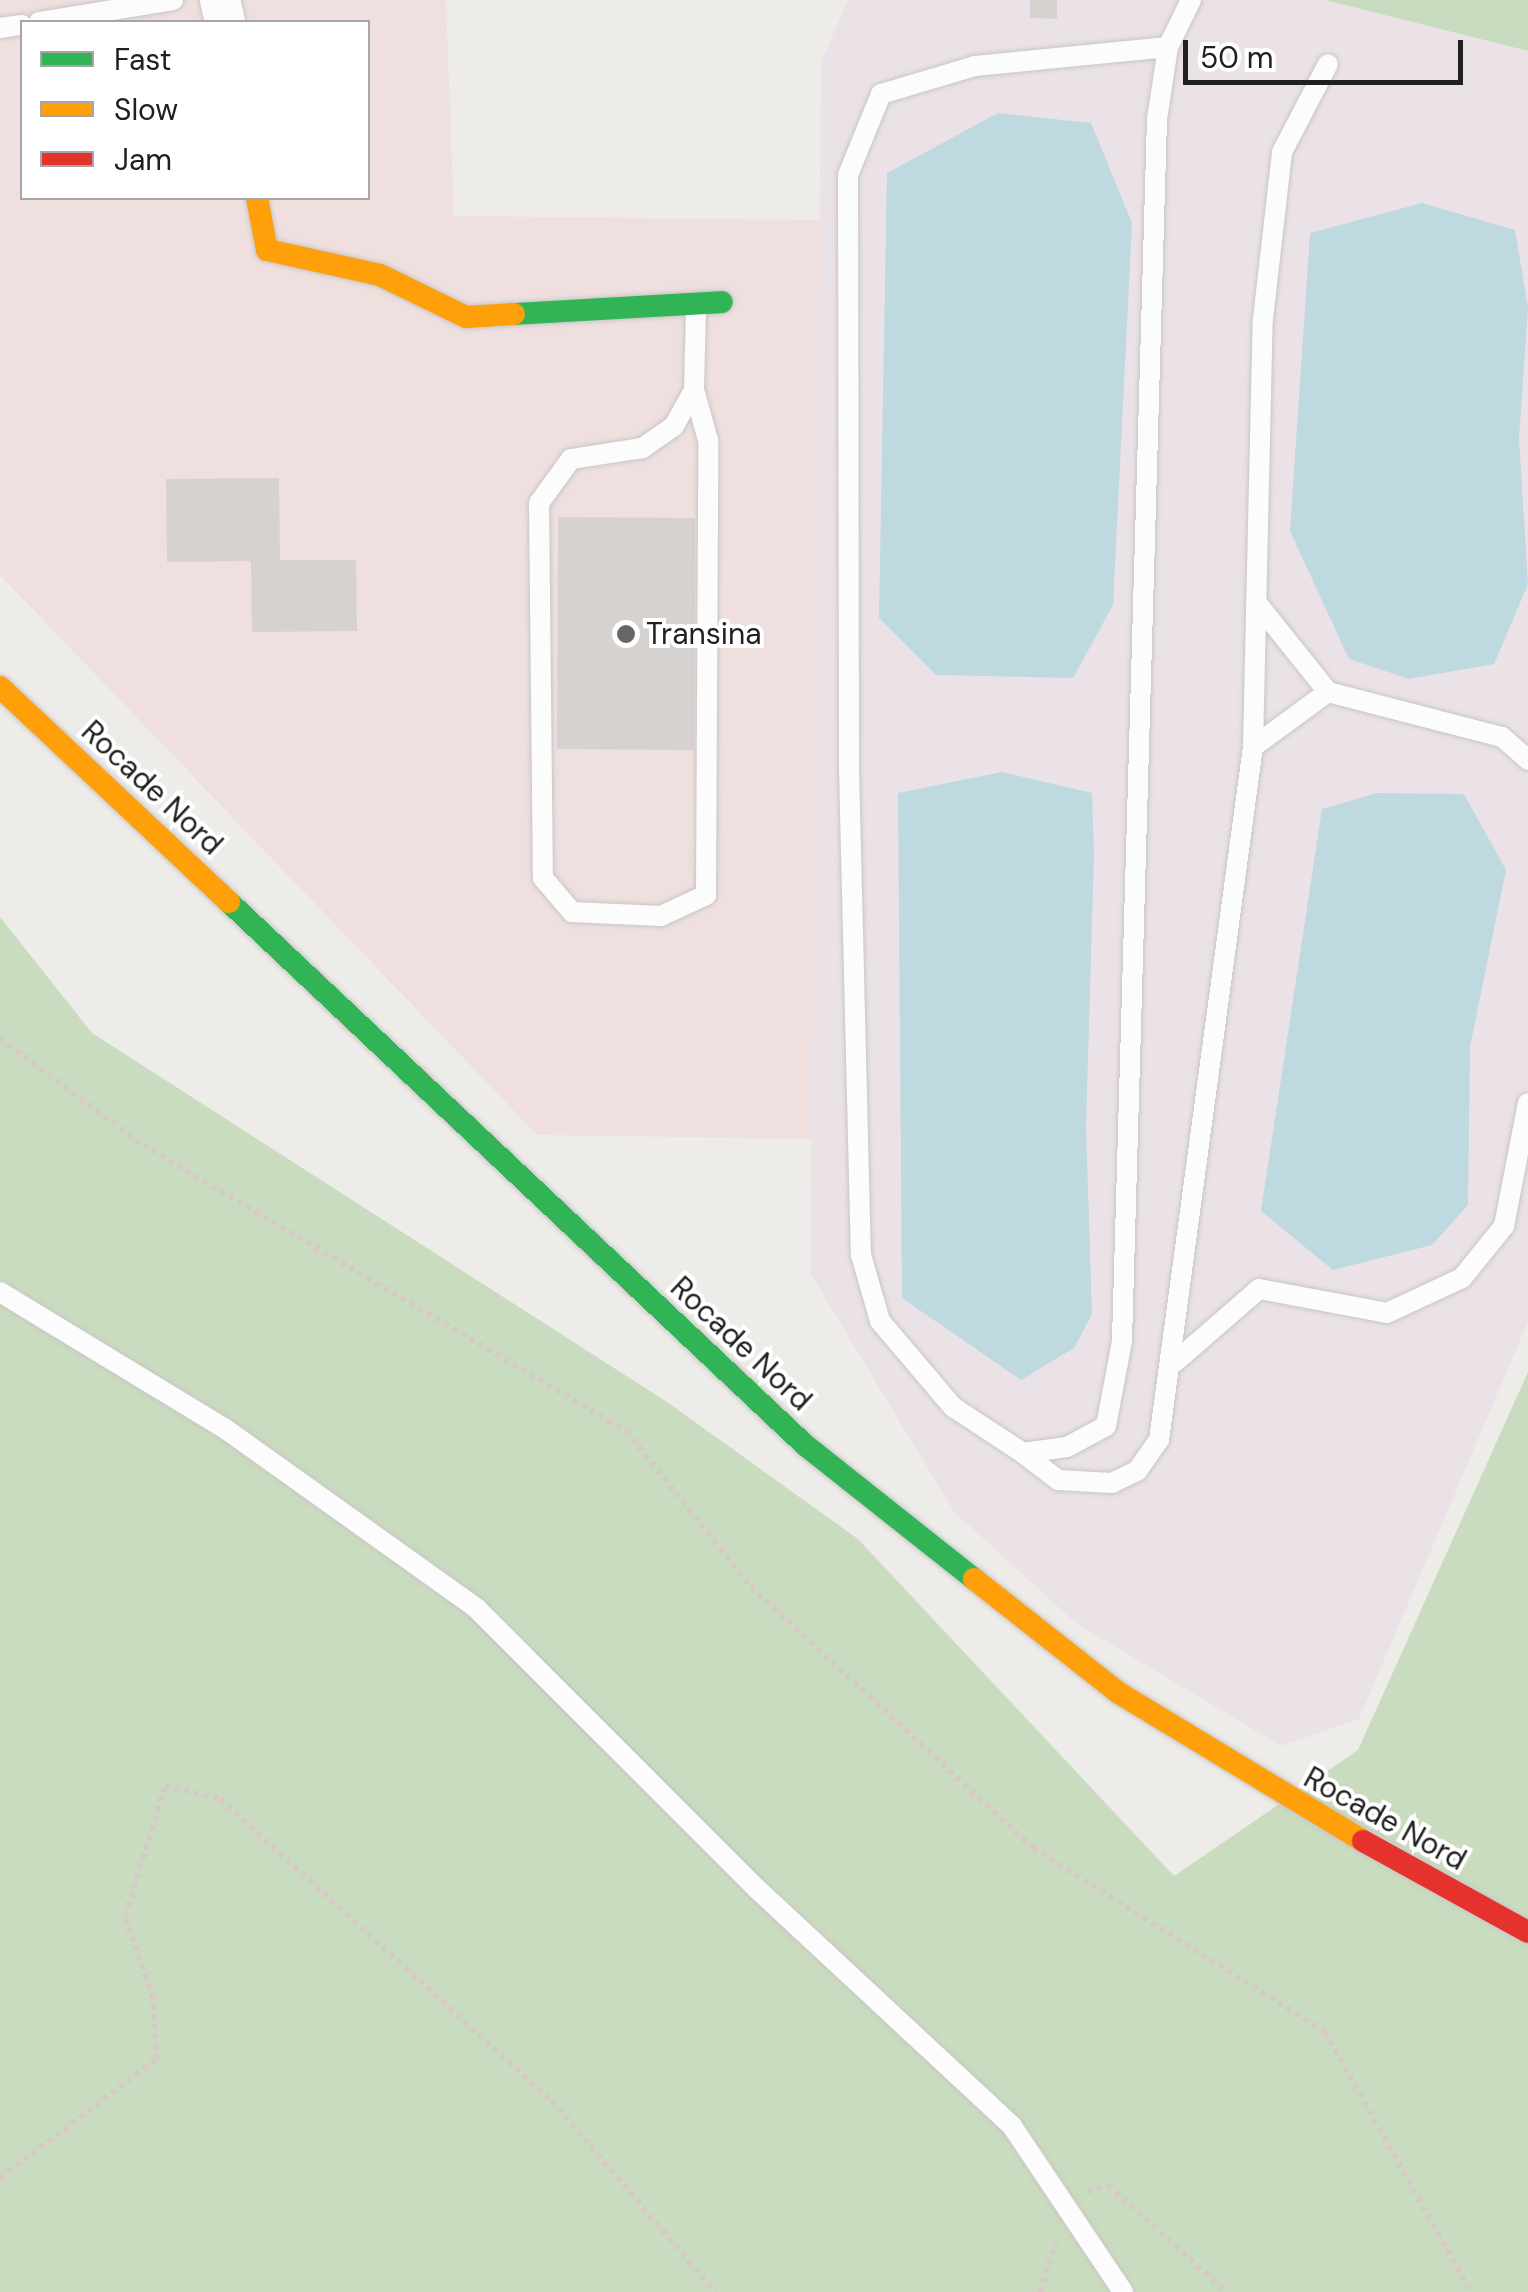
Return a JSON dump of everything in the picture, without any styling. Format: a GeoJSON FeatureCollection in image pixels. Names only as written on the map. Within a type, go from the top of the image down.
{"type":"FeatureCollection","features":[{"type":"Feature","properties":{"kind":"main road"},"geometry":{"type":"LineString","coordinates":[[258,200],[268,250],[380,275],[466,316],[722,302]]}},
{"type":"Feature","properties":{"kind":"main road","name":"Rocade Nord"},"geometry":{"type":"LineString","coordinates":[[0,687],[805,1445],[1118,1694],[1268,1790],[1528,1932]]}},
{"type":"Feature","properties":{"kind":"lane"},"geometry":{"type":"LineString","coordinates":[[51,20],[173,0]]}},
{"type":"Feature","properties":{"kind":"lane"},"geometry":{"type":"LineString","coordinates":[[1022,1453],[1068,1447],[1106,1426],[1122,1342],[1157,119],[1168,47],[1192,0]]}},
{"type":"Feature","properties":{"kind":"lane"},"geometry":{"type":"LineString","coordinates":[[1168,47],[974,66],[880,94],[848,175],[848,769],[862,1254],[880,1322],[953,1407],[1058,1480],[1112,1483],[1137,1470],[1159,1440],[1175,1362],[1253,747],[1263,319],[1282,152],[1328,64]]}},
{"type":"Feature","properties":{"kind":"lane"},"geometry":{"type":"LineString","coordinates":[[694,390],[674,426],[642,448],[571,459],[539,502],[544,878],[572,912],[661,916],[706,895],[708,440],[694,390],[696,304]]}},
{"type":"Feature","properties":{"kind":"lane"},"geometry":{"type":"LineString","coordinates":[[1256,602],[1328,692],[1502,737],[1528,760]]}},
{"type":"Feature","properties":{"kind":"lane"},"geometry":{"type":"LineString","coordinates":[[1253,747],[1328,692]]}},
{"type":"Feature","properties":{"kind":"lane"},"geometry":{"type":"LineString","coordinates":[[1175,1362],[1258,1290],[1387,1314],[1462,1278],[1504,1226],[1528,1104]]}},
{"type":"Feature","properties":{"kind":"lane"},"geometry":{"type":"LineString","coordinates":[[0,1292],[224,1428],[476,1608],[758,1889],[1012,2126],[1122,2292]]}},
{"type":"Feature","properties":{"kind":"path"},"geometry":{"type":"LineString","coordinates":[[0,1038],[143,1144],[626,1431],[751,1587],[1032,1848],[1325,2032],[1471,2292]]}},
{"type":"Feature","properties":{"kind":"path"},"geometry":{"type":"LineString","coordinates":[[0,2178],[156,2059],[153,1998],[124,1916],[166,1786],[220,1799],[552,2101],[715,2292]]}},
{"type":"Feature","properties":{"kind":"path"},"geometry":{"type":"LineString","coordinates":[[1040,2292],[1061,2200],[1108,2185],[1226,2292]]}},
{"type":"Feature","properties":{"kind":"shaded area"},"geometry":{"type":"Polygon","coordinates":[[[0,0],[446,0],[454,216],[820,220],[812,1139],[537,1135],[0,575],[0,0]]]}},
{"type":"Feature","properties":{"kind":"shaded area"},"geometry":{"type":"Polygon","coordinates":[[[848,0],[1325,0],[1528,51],[1528,1322],[1359,1719],[1281,1746],[1077,1624],[954,1512],[810,1273],[821,62],[848,0]]]}},
{"type":"Feature","properties":{"kind":"green space"},"geometry":{"type":"Polygon","coordinates":[[[1325,0],[1528,0],[1528,51],[1325,0]]]}},
{"type":"Feature","properties":{"kind":"green space"},"geometry":{"type":"Polygon","coordinates":[[[0,917],[92,1033],[667,1402],[858,1539],[1174,1876],[1358,1750],[1528,1372],[1528,2292],[0,2292],[0,917]]]}},
{"type":"Feature","properties":{"kind":"water"},"geometry":{"type":"Polygon","coordinates":[[[998,113],[1091,123],[1132,223],[1113,605],[1073,678],[936,675],[879,618],[887,173],[998,113]]]}},
{"type":"Feature","properties":{"kind":"water"},"geometry":{"type":"Polygon","coordinates":[[[1422,203],[1515,230],[1528,307],[1519,439],[1528,584],[1494,664],[1409,679],[1349,659],[1290,531],[1310,233],[1422,203]]]}},
{"type":"Feature","properties":{"kind":"water"},"geometry":{"type":"Polygon","coordinates":[[[1002,772],[1092,793],[1094,855],[1086,1127],[1092,1314],[1074,1348],[1021,1380],[902,1298],[898,793],[1002,772]]]}},
{"type":"Feature","properties":{"kind":"water"},"geometry":{"type":"Polygon","coordinates":[[[1377,793],[1464,794],[1506,870],[1470,1047],[1468,1205],[1432,1245],[1333,1270],[1261,1211],[1322,809],[1377,793]]]}},
{"type":"Feature","properties":{"kind":"building"},"geometry":{"type":"Polygon","coordinates":[[[1030,0],[1057,0],[1057,19],[1030,18],[1030,0]]]}},
{"type":"Feature","properties":{"kind":"building"},"geometry":{"type":"Polygon","coordinates":[[[279,478],[280,560],[356,560],[357,631],[252,632],[251,561],[167,562],[166,479],[279,478]]]}},
{"type":"Feature","properties":{"kind":"building","name":"Transina"},"geometry":{"type":"Polygon","coordinates":[[[558,517],[695,518],[694,750],[557,749],[558,517]]]}},
{"type":"Feature","properties":{"kind":"traffic: fast"},"geometry":{"type":"LineString","coordinates":[[514,314],[722,302]]}},
{"type":"Feature","properties":{"kind":"traffic: fast"},"geometry":{"type":"LineString","coordinates":[[229,902],[805,1445],[974,1579]]}},
{"type":"Feature","properties":{"kind":"traffic: slow"},"geometry":{"type":"LineString","coordinates":[[257,200],[267,250],[380,275],[466,317],[514,314]]}},
{"type":"Feature","properties":{"kind":"traffic: slow"},"geometry":{"type":"LineString","coordinates":[[0,687],[229,902]]}},
{"type":"Feature","properties":{"kind":"traffic: slow"},"geometry":{"type":"LineString","coordinates":[[974,1579],[1119,1693],[1363,1841]]}},
{"type":"Feature","properties":{"kind":"traffic: jam"},"geometry":{"type":"LineString","coordinates":[[1363,1841],[1528,1932]]}},
{"type":"Feature","properties":{"kind":"place","name":"Transina"},"geometry":{"type":"Point","coordinates":[626,634]}}]}
